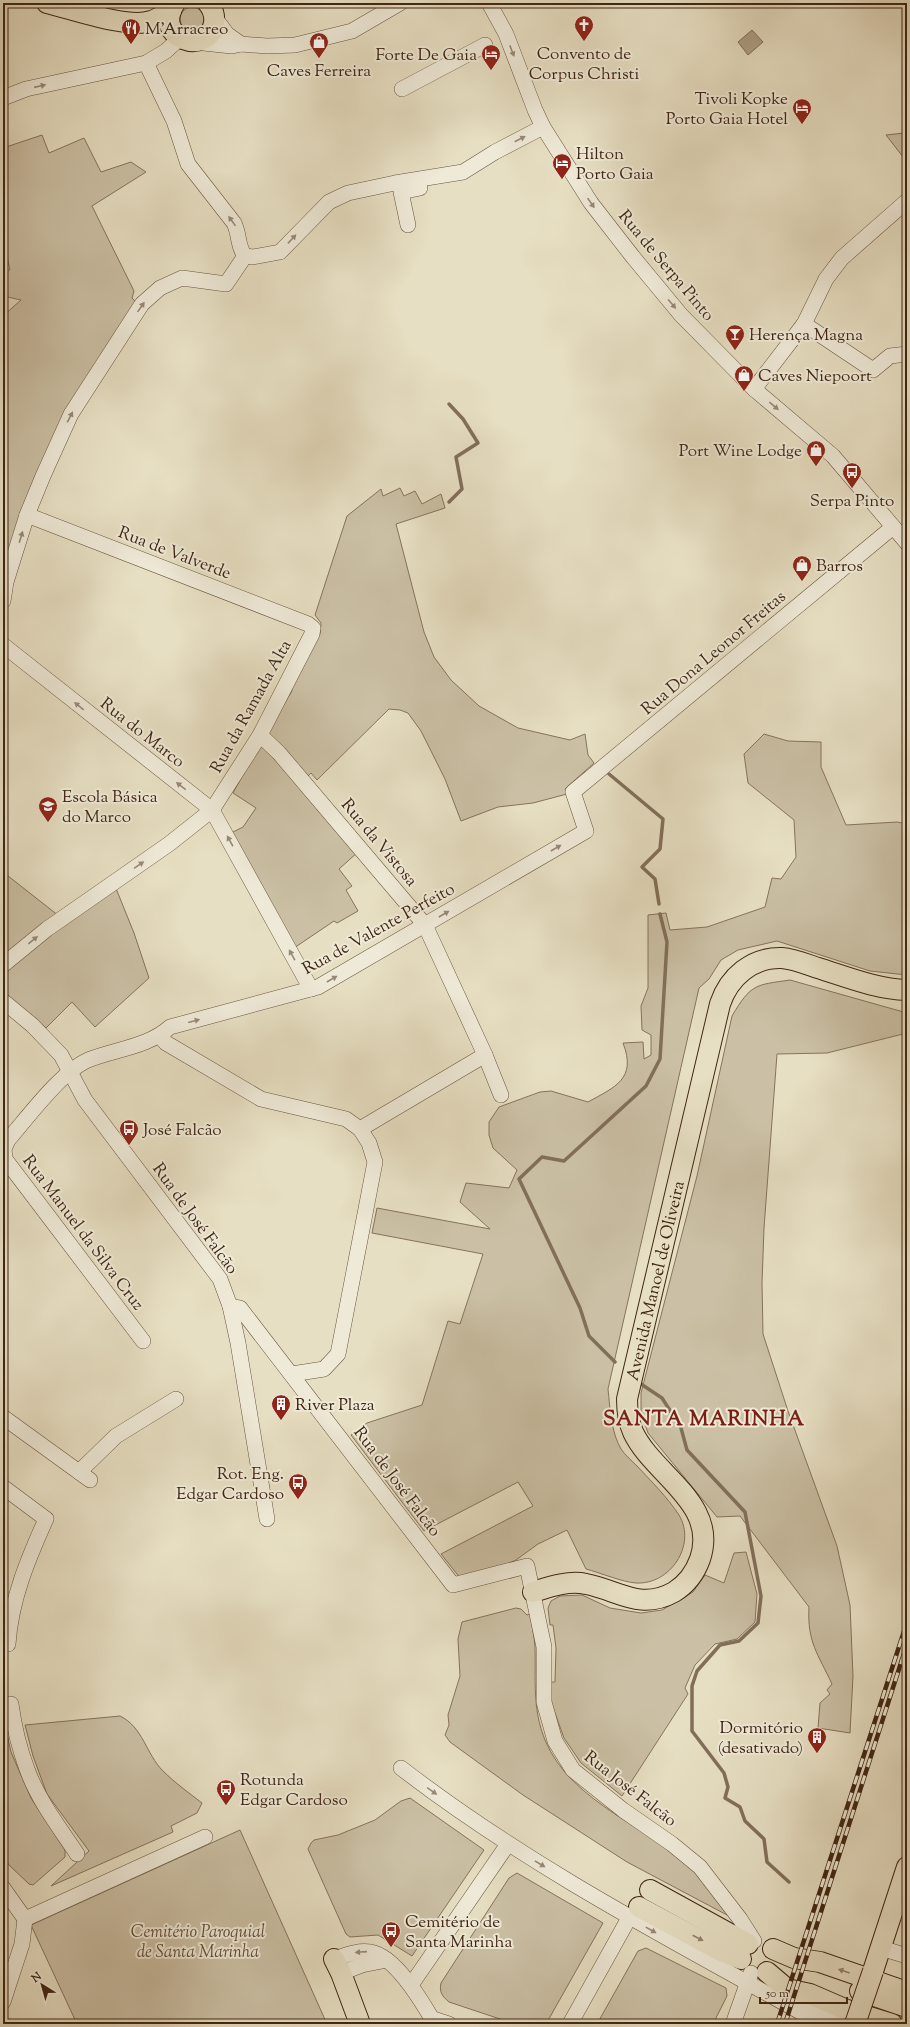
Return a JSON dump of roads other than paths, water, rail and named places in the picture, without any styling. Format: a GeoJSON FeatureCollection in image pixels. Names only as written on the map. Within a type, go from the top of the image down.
{"type":"FeatureCollection","features":[{"type":"Feature","properties":{"kind":"main road"},"geometry":{"type":"LineString","coordinates":[[47,3],[112,20],[135,23],[150,21],[178,24],[202,39],[209,34],[213,26],[212,10]]}},
{"type":"Feature","properties":{"kind":"main road","name":"Avenida Manoel de Oliveira"},"geometry":{"type":"LineString","coordinates":[[533,1592],[578,1583],[595,1586],[625,1597],[654,1598],[674,1592],[682,1586],[695,1572],[702,1555],[704,1535],[699,1516],[690,1501],[637,1440],[629,1422],[627,1399],[718,1012],[727,988],[736,976],[746,968],[762,961],[781,958],[796,961],[874,986],[907,990]]}},
{"type":"Feature","properties":{"kind":"main road"},"geometry":{"type":"LineString","coordinates":[[855,2024],[907,1868]]}},
{"type":"Feature","properties":{"kind":"main road"},"geometry":{"type":"LineString","coordinates":[[650,1890],[787,1988],[810,1994],[847,2010],[892,2024]]}},
{"type":"Feature","properties":{"kind":"main road"},"geometry":{"type":"LineString","coordinates":[[634,1912],[721,1951],[751,1962],[774,1965],[775,1954],[773,1949],[794,1958],[820,1962],[907,1992]]}},
{"type":"Feature","properties":{"kind":"main road"},"geometry":{"type":"LineString","coordinates":[[794,1958],[816,1976],[907,2007]]}},
{"type":"Feature","properties":{"kind":"main road"},"geometry":{"type":"LineString","coordinates":[[338,1966],[360,2024]]}},
{"type":"Feature","properties":{"kind":"street"},"geometry":{"type":"LineString","coordinates":[[3,98],[33,88],[146,63],[166,51],[178,24],[232,46],[241,44],[281,46],[341,35],[362,26],[400,3]]}},
{"type":"Feature","properties":{"kind":"street","name":"Rua de Serpa Pinto"},"geometry":{"type":"LineString","coordinates":[[489,3],[506,34],[543,127],[591,203],[681,315],[754,389],[833,456],[907,543]]}},
{"type":"Feature","properties":{"kind":"street"},"geometry":{"type":"LineString","coordinates":[[212,10],[227,34],[241,44]]}},
{"type":"Feature","properties":{"kind":"street"},"geometry":{"type":"LineString","coordinates":[[402,89],[506,34]]}},
{"type":"Feature","properties":{"kind":"street"},"geometry":{"type":"LineString","coordinates":[[146,63],[174,121],[188,164],[234,223],[239,232],[242,252],[245,256]]}},
{"type":"Feature","properties":{"kind":"street"},"geometry":{"type":"LineString","coordinates":[[245,256],[253,257],[280,252],[328,202],[348,193],[395,183],[463,172],[495,152],[543,127]]}},
{"type":"Feature","properties":{"kind":"street"},"geometry":{"type":"LineString","coordinates":[[408,225],[401,192],[462,182],[496,161],[495,152]]}},
{"type":"Feature","properties":{"kind":"street"},"geometry":{"type":"LineString","coordinates":[[754,389],[804,324],[826,279],[842,258],[907,202]]}},
{"type":"Feature","properties":{"kind":"street"},"geometry":{"type":"LineString","coordinates":[[3,601],[6,582],[28,515],[43,476],[71,414],[142,304],[160,288],[182,278],[226,284],[245,256]]}},
{"type":"Feature","properties":{"kind":"street"},"geometry":{"type":"LineString","coordinates":[[804,324],[873,370],[890,356],[907,354]]}},
{"type":"Feature","properties":{"kind":"street","name":"Rua de Valverde"},"geometry":{"type":"LineString","coordinates":[[28,515],[308,624]]}},
{"type":"Feature","properties":{"kind":"street","name":"Rua Dona Leonor Freitas"},"geometry":{"type":"LineString","coordinates":[[593,775],[893,527]]}},
{"type":"Feature","properties":{"kind":"street","name":"Rua da Ramada Alta"},"geometry":{"type":"LineString","coordinates":[[3,965],[47,929],[169,844],[212,810],[260,735],[312,634],[313,628],[308,624]]}},
{"type":"Feature","properties":{"kind":"street","name":"Rua do Marco"},"geometry":{"type":"LineString","coordinates":[[3,645],[212,810],[310,989]]}},
{"type":"Feature","properties":{"kind":"street","name":"Rua da Vistosa"},"geometry":{"type":"LineString","coordinates":[[260,735],[279,753],[425,925],[486,1055],[501,1095]]}},
{"type":"Feature","properties":{"kind":"street","name":"Rua de Valente Perfeito"},"geometry":{"type":"LineString","coordinates":[[71,1072],[87,1061],[160,1036],[170,1027],[318,987],[586,830],[573,792],[593,775]]}},
{"type":"Feature","properties":{"kind":"street","name":"Rua de José Falcão"},"geometry":{"type":"LineString","coordinates":[[3,1001],[32,1025],[61,1055],[85,1100],[220,1279],[230,1306],[240,1308],[260,1333],[452,1585],[527,1566],[533,1592]]}},
{"type":"Feature","properties":{"kind":"street"},"geometry":{"type":"LineString","coordinates":[[160,1036],[166,1044],[261,1099],[346,1119],[360,1129],[369,1143],[375,1162],[338,1354],[324,1369],[292,1374]]}},
{"type":"Feature","properties":{"kind":"street"},"geometry":{"type":"LineString","coordinates":[[360,1129],[486,1055]]}},
{"type":"Feature","properties":{"kind":"street","name":"Rua Manuel da Silva Cruz"},"geometry":{"type":"LineString","coordinates":[[71,1072],[55,1085],[8,1140],[4,1149],[5,1159],[143,1341]]}},
{"type":"Feature","properties":{"kind":"street"},"geometry":{"type":"LineString","coordinates":[[230,1306],[238,1344],[267,1519]]}},
{"type":"Feature","properties":{"kind":"street"},"geometry":{"type":"LineString","coordinates":[[238,1344],[246,1335],[260,1333]]}},
{"type":"Feature","properties":{"kind":"street"},"geometry":{"type":"LineString","coordinates":[[3,1418],[84,1476],[116,1436],[176,1398]]}},
{"type":"Feature","properties":{"kind":"street"},"geometry":{"type":"LineString","coordinates":[[3,1487],[46,1519],[25,1566],[10,1620],[8,1644]]}},
{"type":"Feature","properties":{"kind":"street","name":"Rua José Falcão"},"geometry":{"type":"LineString","coordinates":[[533,1592],[544,1647],[544,1702],[555,1741],[572,1770],[623,1810],[672,1844],[700,1867],[740,1919],[751,1962]]}},
{"type":"Feature","properties":{"kind":"street"},"geometry":{"type":"LineString","coordinates":[[7,1704],[27,1770],[41,1798],[77,1854]]}},
{"type":"Feature","properties":{"kind":"street"},"geometry":{"type":"LineString","coordinates":[[401,1768],[508,1844],[634,1912],[570,2024]]}},
{"type":"Feature","properties":{"kind":"street"},"geometry":{"type":"LineString","coordinates":[[25,1919],[205,1837]]}},
{"type":"Feature","properties":{"kind":"street"},"geometry":{"type":"LineString","coordinates":[[411,1986],[508,1844]]}},
{"type":"Feature","properties":{"kind":"street"},"geometry":{"type":"LineString","coordinates":[[3,1888],[25,1919],[22,1944],[3,2002]]}},
{"type":"Feature","properties":{"kind":"street"},"geometry":{"type":"LineString","coordinates":[[881,1948],[907,1956]]}},
{"type":"Feature","properties":{"kind":"street"},"geometry":{"type":"LineString","coordinates":[[338,1966],[362,1965],[387,1960],[411,1986],[433,2021],[449,2024]]}},
{"type":"Feature","properties":{"kind":"street"},"geometry":{"type":"LineString","coordinates":[[733,2024],[751,1962],[822,2024]]}},
{"type":"Feature","properties":{"kind":"street"},"geometry":{"type":"LineString","coordinates":[[787,1988],[804,2002],[849,2024]]}},
{"type":"Feature","properties":{"kind":"waterway"},"geometry":{"type":"LineString","coordinates":[[449,404],[463,419],[478,443],[456,457],[462,489],[449,502]]}},
{"type":"Feature","properties":{"kind":"waterway"},"geometry":{"type":"LineString","coordinates":[[609,774],[663,819],[660,849],[642,867],[655,879],[659,904]]}},
{"type":"Feature","properties":{"kind":"waterway"},"geometry":{"type":"LineString","coordinates":[[615,1362],[589,1336],[580,1308],[519,1179],[542,1157],[564,1161],[646,1086],[660,1059],[667,942],[660,914]]}},
{"type":"Feature","properties":{"kind":"waterway"},"geometry":{"type":"LineString","coordinates":[[641,1384],[662,1398],[681,1428],[687,1450],[745,1512],[761,1596],[758,1623],[739,1641],[720,1645],[697,1671],[692,1686],[692,1731],[724,1773],[728,1787],[725,1798],[740,1807],[745,1821],[764,1839],[767,1862],[789,1882]]}},
{"type":"Feature","properties":{"kind":"railway"},"geometry":{"type":"LineString","coordinates":[[777,2024],[907,1622]]}},
{"type":"Feature","properties":{"kind":"railway"},"geometry":{"type":"LineString","coordinates":[[785,2024],[907,1644]]}},
{"type":"Feature","properties":{"kind":"place","name":"Convento de Corpus Christi"},"geometry":{"type":"Point","coordinates":[584,42]}},
{"type":"Feature","properties":{"kind":"place","name":"M'Arracreo"},"geometry":{"type":"Point","coordinates":[131,45]}},
{"type":"Feature","properties":{"kind":"place","name":"Caves Ferreira"},"geometry":{"type":"Point","coordinates":[319,59]}},
{"type":"Feature","properties":{"kind":"place","name":"Forte De Gaia"},"geometry":{"type":"Point","coordinates":[491,71]}},
{"type":"Feature","properties":{"kind":"place","name":"Tivoli Kopke Porto Gaia Hotel"},"geometry":{"type":"Point","coordinates":[802,125]}},
{"type":"Feature","properties":{"kind":"place","name":"Hilton Porto Gaia"},"geometry":{"type":"Point","coordinates":[562,180]}},
{"type":"Feature","properties":{"kind":"place","name":"Herença Magna"},"geometry":{"type":"Point","coordinates":[735,351]}},
{"type":"Feature","properties":{"kind":"place","name":"Caves Niepoort"},"geometry":{"type":"Point","coordinates":[744,392]}},
{"type":"Feature","properties":{"kind":"place","name":"Port Wine Lodge"},"geometry":{"type":"Point","coordinates":[816,467]}},
{"type":"Feature","properties":{"kind":"place","name":"Serpa Pinto"},"geometry":{"type":"Point","coordinates":[852,489]}},
{"type":"Feature","properties":{"kind":"place","name":"Barros"},"geometry":{"type":"Point","coordinates":[802,582]}},
{"type":"Feature","properties":{"kind":"place","name":"Escola Básica do Marco"},"geometry":{"type":"Point","coordinates":[48,823]}},
{"type":"Feature","properties":{"kind":"place","name":"José Falcão"},"geometry":{"type":"Point","coordinates":[129,1146]}},
{"type":"Feature","properties":{"kind":"place","name":"River Plaza"},"geometry":{"type":"Point","coordinates":[281,1421]}},
{"type":"Feature","properties":{"kind":"place","name":"Rot. Eng. Edgar Cardoso"},"geometry":{"type":"Point","coordinates":[298,1500]}},
{"type":"Feature","properties":{"kind":"place","name":"Dormitório (desativado)"},"geometry":{"type":"Point","coordinates":[817,1754]}},
{"type":"Feature","properties":{"kind":"place","name":"Rotunda Edgar Cardoso"},"geometry":{"type":"Point","coordinates":[226,1806]}},
{"type":"Feature","properties":{"kind":"place","name":"Cemitério de Santa Marinha"},"geometry":{"type":"Point","coordinates":[391,1948]}},
{"type":"Feature","properties":{"kind":"district","name":"SANTA MARINHA"},"geometry":{"type":"Point","coordinates":[704,1418]}},
{"type":"Feature","properties":{"kind":"park label","name":"Cemitério Paroquial de Santa Marinha"},"geometry":{"type":"Point","coordinates":[198,1941]}}]}
